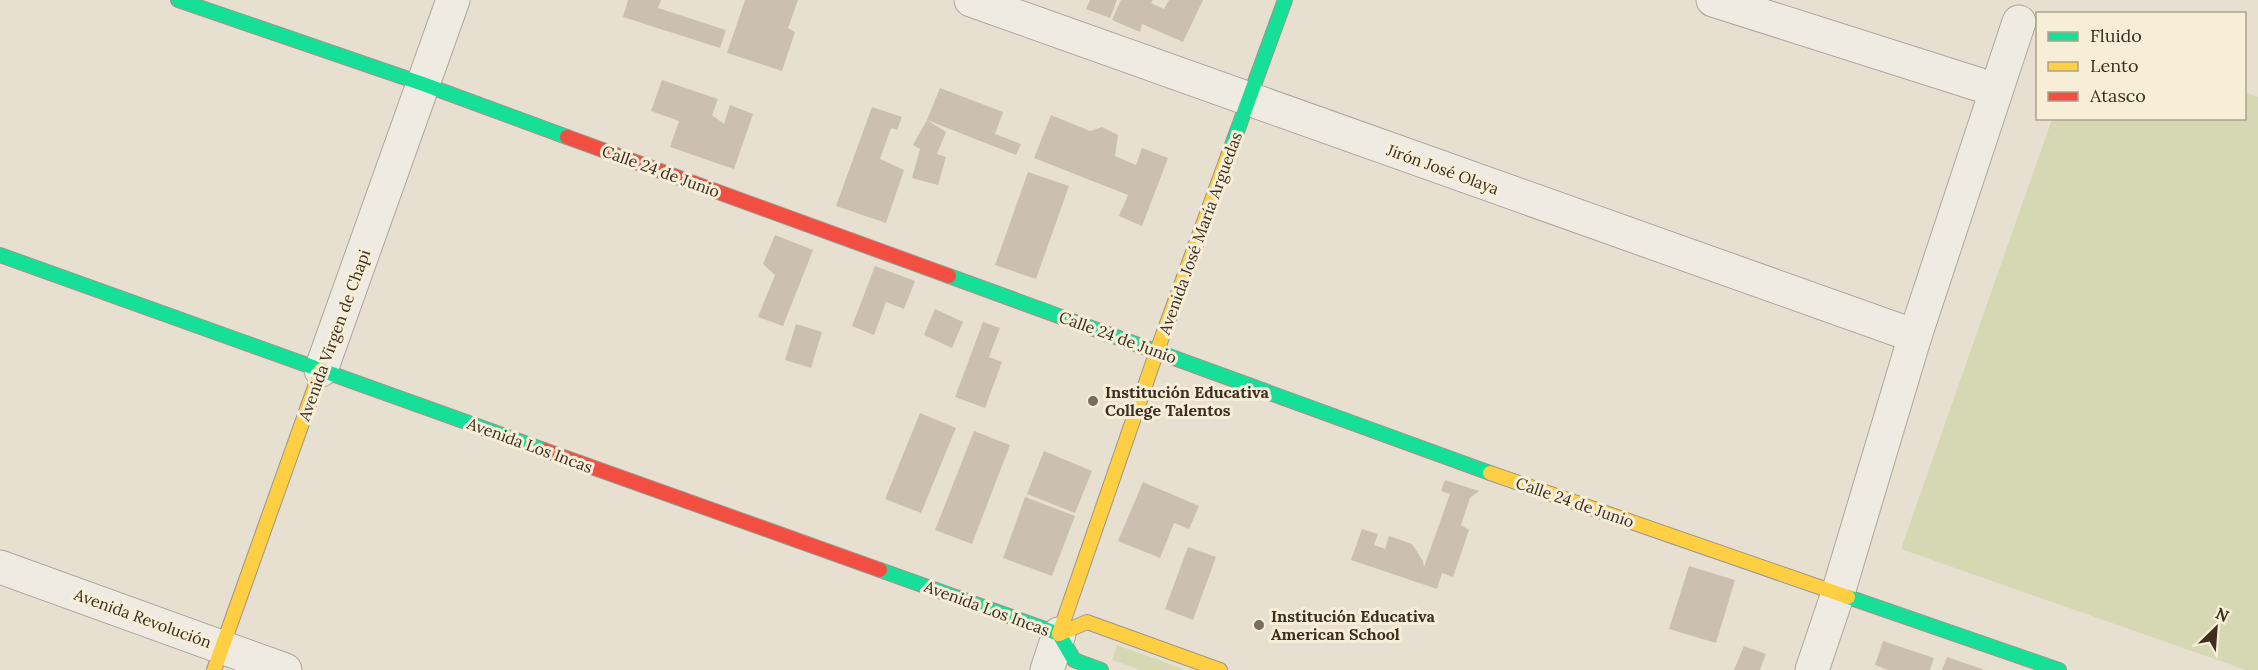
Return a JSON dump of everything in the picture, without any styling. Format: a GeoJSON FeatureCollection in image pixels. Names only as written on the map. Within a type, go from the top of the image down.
{"type":"FeatureCollection","features":[{"type":"Feature","properties":{"kind":"street","name":"Calle 24 de Junio"},"geometry":{"type":"LineString","coordinates":[[178,0],[423,84],[1464,464],[2059,670]]}},
{"type":"Feature","properties":{"kind":"street","name":"Avenida Virgen de Chapi"},"geometry":{"type":"LineString","coordinates":[[218,659],[453,0]]}},
{"type":"Feature","properties":{"kind":"street","name":"Jirón José Olaya"},"geometry":{"type":"LineString","coordinates":[[972,0],[1915,336]]}},
{"type":"Feature","properties":{"kind":"street","name":"Avenida José María Arguedas"},"geometry":{"type":"LineString","coordinates":[[1047,670],[1156,351],[1285,0]]}},
{"type":"Feature","properties":{"kind":"street"},"geometry":{"type":"LineString","coordinates":[[1713,0],[1996,90]]}},
{"type":"Feature","properties":{"kind":"street"},"geometry":{"type":"LineString","coordinates":[[1812,670],[1838,593],[1915,336],[2019,22]]}},
{"type":"Feature","properties":{"kind":"street","name":"Avenida Los Incas"},"geometry":{"type":"LineString","coordinates":[[0,255],[1059,634],[1074,660],[1101,670]]}},
{"type":"Feature","properties":{"kind":"street","name":"Avenida Revolución"},"geometry":{"type":"LineString","coordinates":[[0,567],[49,584],[218,659],[285,670]]}},
{"type":"Feature","properties":{"kind":"street"},"geometry":{"type":"LineString","coordinates":[[0,592],[49,584]]}},
{"type":"Feature","properties":{"kind":"street","name":"Avenida Los Incas"},"geometry":{"type":"LineString","coordinates":[[1059,634],[1087,622],[1220,670]]}},
{"type":"Feature","properties":{"kind":"green space"},"geometry":{"type":"Polygon","coordinates":[[[2246,92],[2258,97],[2258,670],[2246,670],[1901,549],[2052,120],[2246,120],[2246,92]]]}},
{"type":"Feature","properties":{"kind":"green space"},"geometry":{"type":"Polygon","coordinates":[[[1117,645],[1186,670],[1140,670],[1112,660],[1117,645]]]}},
{"type":"Feature","properties":{"kind":"building"},"geometry":{"type":"Polygon","coordinates":[[[628,0],[661,0],[658,8],[726,30],[720,48],[623,17],[628,0]]]}},
{"type":"Feature","properties":{"kind":"building"},"geometry":{"type":"Polygon","coordinates":[[[745,0],[798,0],[788,28],[795,32],[782,71],[727,53],[745,0]]]}},
{"type":"Feature","properties":{"kind":"building"},"geometry":{"type":"Polygon","coordinates":[[[1090,0],[1117,0],[1110,18],[1086,9],[1090,0]]]}},
{"type":"Feature","properties":{"kind":"building"},"geometry":{"type":"Polygon","coordinates":[[[1121,0],[1153,0],[1151,3],[1164,9],[1169,0],[1203,0],[1183,42],[1142,24],[1140,32],[1112,20],[1121,0]]]}},
{"type":"Feature","properties":{"kind":"building"},"geometry":{"type":"Polygon","coordinates":[[[662,80],[718,99],[712,115],[724,124],[730,105],[753,114],[734,169],[670,147],[679,121],[651,111],[662,80]]]}},
{"type":"Feature","properties":{"kind":"building"},"geometry":{"type":"Polygon","coordinates":[[[940,88],[1003,112],[995,134],[1021,144],[1016,155],[927,120],[940,88]]]}},
{"type":"Feature","properties":{"kind":"building"},"geometry":{"type":"Polygon","coordinates":[[[872,107],[902,117],[897,130],[891,128],[880,159],[904,170],[886,223],[836,206],[872,107]]]}},
{"type":"Feature","properties":{"kind":"building"},"geometry":{"type":"Polygon","coordinates":[[[1051,115],[1090,131],[1102,127],[1118,135],[1115,156],[1136,165],[1142,148],[1168,158],[1142,226],[1119,216],[1128,195],[1034,158],[1051,115]]]}},
{"type":"Feature","properties":{"kind":"building"},"geometry":{"type":"Polygon","coordinates":[[[927,120],[946,132],[937,154],[946,157],[938,185],[912,178],[920,149],[913,145],[927,120]]]}},
{"type":"Feature","properties":{"kind":"building"},"geometry":{"type":"Polygon","coordinates":[[[1028,172],[1069,186],[1036,279],[995,265],[1028,172]]]}},
{"type":"Feature","properties":{"kind":"building"},"geometry":{"type":"Polygon","coordinates":[[[775,235],[813,250],[783,326],[758,317],[775,275],[763,264],[775,235]]]}},
{"type":"Feature","properties":{"kind":"building"},"geometry":{"type":"Polygon","coordinates":[[[875,266],[915,281],[904,309],[886,302],[874,335],[852,326],[875,266]]]}},
{"type":"Feature","properties":{"kind":"building"},"geometry":{"type":"Polygon","coordinates":[[[935,309],[963,322],[952,348],[924,335],[935,309]]]}},
{"type":"Feature","properties":{"kind":"building"},"geometry":{"type":"Polygon","coordinates":[[[983,322],[1000,328],[989,357],[1002,362],[985,408],[955,397],[983,322]]]}},
{"type":"Feature","properties":{"kind":"building"},"geometry":{"type":"Polygon","coordinates":[[[796,324],[822,332],[811,368],[785,360],[796,324]]]}},
{"type":"Feature","properties":{"kind":"building"},"geometry":{"type":"Polygon","coordinates":[[[920,413],[956,428],[921,513],[885,499],[920,413]]]}},
{"type":"Feature","properties":{"kind":"building"},"geometry":{"type":"Polygon","coordinates":[[[974,431],[1010,445],[972,544],[935,530],[974,431]]]}},
{"type":"Feature","properties":{"kind":"building"},"geometry":{"type":"Polygon","coordinates":[[[1044,451],[1092,471],[1075,513],[1027,494],[1044,451]]]}},
{"type":"Feature","properties":{"kind":"building"},"geometry":{"type":"Polygon","coordinates":[[[1445,480],[1479,491],[1470,498],[1461,525],[1469,530],[1453,577],[1442,573],[1437,589],[1351,560],[1362,529],[1378,534],[1374,545],[1385,549],[1389,536],[1412,544],[1423,561],[1424,567],[1450,494],[1441,491],[1445,480]]]}},
{"type":"Feature","properties":{"kind":"building"},"geometry":{"type":"Polygon","coordinates":[[[1143,482],[1199,506],[1189,529],[1174,523],[1160,558],[1118,541],[1143,482]]]}},
{"type":"Feature","properties":{"kind":"building"},"geometry":{"type":"Polygon","coordinates":[[[1025,497],[1075,516],[1052,576],[1003,558],[1025,497]]]}},
{"type":"Feature","properties":{"kind":"building"},"geometry":{"type":"Polygon","coordinates":[[[1188,547],[1216,557],[1193,620],[1165,609],[1188,547]]]}},
{"type":"Feature","properties":{"kind":"building"},"geometry":{"type":"Polygon","coordinates":[[[1689,566],[1735,580],[1716,643],[1669,629],[1689,566]]]}},
{"type":"Feature","properties":{"kind":"building"},"geometry":{"type":"Polygon","coordinates":[[[1883,641],[1934,658],[1930,670],[1888,670],[1875,665],[1883,641]]]}},
{"type":"Feature","properties":{"kind":"building"},"geometry":{"type":"Polygon","coordinates":[[[1744,646],[1766,654],[1760,670],[1734,670],[1744,646]]]}},
{"type":"Feature","properties":{"kind":"building"},"geometry":{"type":"Polygon","coordinates":[[[1947,657],[1985,670],[1942,670],[1947,657]]]}},
{"type":"Feature","properties":{"kind":"traffic: fast"},"geometry":{"type":"LineString","coordinates":[[178,0],[423,84],[567,137]]}},
{"type":"Feature","properties":{"kind":"traffic: fast"},"geometry":{"type":"LineString","coordinates":[[1228,156],[1285,0]]}},
{"type":"Feature","properties":{"kind":"traffic: fast"},"geometry":{"type":"LineString","coordinates":[[0,255],[544,450]]}},
{"type":"Feature","properties":{"kind":"traffic: fast"},"geometry":{"type":"LineString","coordinates":[[949,276],[1490,473]]}},
{"type":"Feature","properties":{"kind":"traffic: fast"},"geometry":{"type":"LineString","coordinates":[[880,570],[1059,634],[1074,660],[1101,670]]}},
{"type":"Feature","properties":{"kind":"traffic: fast"},"geometry":{"type":"LineString","coordinates":[[1848,597],[2059,670]]}},
{"type":"Feature","properties":{"kind":"traffic: slow"},"geometry":{"type":"LineString","coordinates":[[1059,634],[1157,351],[1228,156]]}},
{"type":"Feature","properties":{"kind":"traffic: slow"},"geometry":{"type":"LineString","coordinates":[[214,670],[321,370]]}},
{"type":"Feature","properties":{"kind":"traffic: slow"},"geometry":{"type":"LineString","coordinates":[[1490,473],[1848,597]]}},
{"type":"Feature","properties":{"kind":"traffic: slow"},"geometry":{"type":"LineString","coordinates":[[1059,634],[1087,622],[1220,670]]}},
{"type":"Feature","properties":{"kind":"traffic: jam"},"geometry":{"type":"LineString","coordinates":[[567,137],[949,276]]}},
{"type":"Feature","properties":{"kind":"traffic: jam"},"geometry":{"type":"LineString","coordinates":[[544,450],[880,570]]}},
{"type":"Feature","properties":{"kind":"place","name":"Institución Educativa College Talentos"},"geometry":{"type":"Point","coordinates":[1093,401]}},
{"type":"Feature","properties":{"kind":"place","name":"Institución Educativa American School"},"geometry":{"type":"Point","coordinates":[1259,625]}}]}
